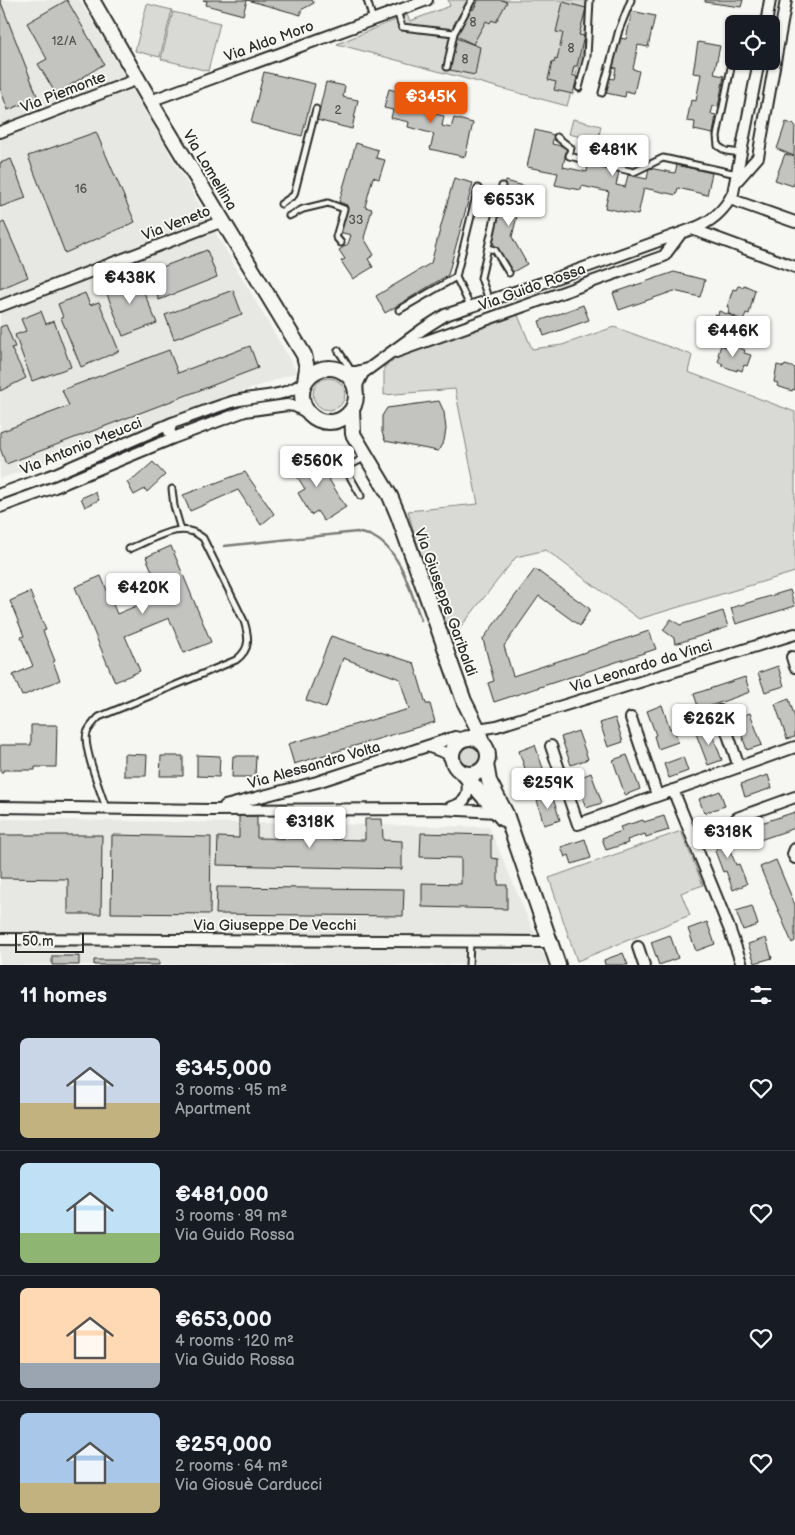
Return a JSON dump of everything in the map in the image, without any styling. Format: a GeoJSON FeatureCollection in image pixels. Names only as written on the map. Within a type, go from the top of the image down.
{"type":"FeatureCollection","features":[{"type":"Feature","properties":{"kind":"main road","name":"Via Lomellina"},"geometry":{"type":"LineString","coordinates":[[92,0],[150,101],[304,355],[307,368],[306,381]]}},
{"type":"Feature","properties":{"kind":"main road"},"geometry":{"type":"LineString","coordinates":[[304,355],[310,360],[329,368],[348,372],[356,393],[352,409],[353,434],[366,456]]}},
{"type":"Feature","properties":{"kind":"main road"},"geometry":{"type":"LineString","coordinates":[[329,368],[316,371],[306,381],[302,390],[302,399],[308,413],[321,422],[330,422],[341,418],[352,409]]}},
{"type":"Feature","properties":{"kind":"main road"},"geometry":{"type":"LineString","coordinates":[[330,422],[353,434]]}},
{"type":"Feature","properties":{"kind":"main road","name":"Via Giuseppe Garibaldi"},"geometry":{"type":"LineString","coordinates":[[366,456],[390,496],[398,514],[464,701],[474,739]]}},
{"type":"Feature","properties":{"kind":"main road"},"geometry":{"type":"LineString","coordinates":[[461,771],[474,774],[479,772],[486,764],[488,757],[474,739],[455,747],[453,752],[461,771],[510,828]]}},
{"type":"Feature","properties":{"kind":"main road"},"geometry":{"type":"LineString","coordinates":[[486,764],[489,781],[506,814],[558,965]]}},
{"type":"Feature","properties":{"kind":"street","name":"Via Aldo Moro"},"geometry":{"type":"LineString","coordinates":[[150,101],[427,0]]}},
{"type":"Feature","properties":{"kind":"street"},"geometry":{"type":"LineString","coordinates":[[768,15],[770,0]]}},
{"type":"Feature","properties":{"kind":"street","name":"Via Guido Rossa"},"geometry":{"type":"LineString","coordinates":[[736,178],[758,157],[786,0]]}},
{"type":"Feature","properties":{"kind":"street","name":"Via Guido Rossa"},"geometry":{"type":"LineString","coordinates":[[356,393],[363,373],[445,315],[681,233],[703,225],[712,219],[730,199],[736,178],[757,70]]}},
{"type":"Feature","properties":{"kind":"street","name":"Via Piemonte"},"geometry":{"type":"LineString","coordinates":[[1,129],[138,79]]}},
{"type":"Feature","properties":{"kind":"street"},"geometry":{"type":"LineString","coordinates":[[730,199],[795,222]]}},
{"type":"Feature","properties":{"kind":"street","name":"Via Veneto"},"geometry":{"type":"LineString","coordinates":[[0,306],[223,221]]}},
{"type":"Feature","properties":{"kind":"street"},"geometry":{"type":"LineString","coordinates":[[692,229],[795,267]]}},
{"type":"Feature","properties":{"kind":"street","name":"Via Guido Rossa"},"geometry":{"type":"LineString","coordinates":[[384,357],[664,256],[681,233]]}},
{"type":"Feature","properties":{"kind":"street","name":"Via Guido Rossa"},"geometry":{"type":"LineString","coordinates":[[348,372],[369,368]]}},
{"type":"Feature","properties":{"kind":"street","name":"Via Antonio Meucci"},"geometry":{"type":"LineString","coordinates":[[0,494],[55,474],[172,423],[233,402],[289,392],[306,381]]}},
{"type":"Feature","properties":{"kind":"street","name":"Via Antonio Meucci"},"geometry":{"type":"LineString","coordinates":[[0,507],[245,411],[287,405],[295,406],[308,413]]}},
{"type":"Feature","properties":{"kind":"street"},"geometry":{"type":"LineString","coordinates":[[172,423],[169,431],[172,438]]}},
{"type":"Feature","properties":{"kind":"street","name":"Via Leonardo da Vinci"},"geometry":{"type":"LineString","coordinates":[[474,739],[496,726],[795,634]]}},
{"type":"Feature","properties":{"kind":"street"},"geometry":{"type":"LineString","coordinates":[[720,711],[739,767]]}},
{"type":"Feature","properties":{"kind":"street"},"geometry":{"type":"LineString","coordinates":[[632,718],[657,795]]}},
{"type":"Feature","properties":{"kind":"street"},"geometry":{"type":"LineString","coordinates":[[474,739],[486,735],[496,726]]}},
{"type":"Feature","properties":{"kind":"street","name":"Via Alessandro Volta"},"geometry":{"type":"LineString","coordinates":[[209,810],[317,782],[455,737],[474,739]]}},
{"type":"Feature","properties":{"kind":"street"},"geometry":{"type":"LineString","coordinates":[[426,746],[446,753],[461,771]]}},
{"type":"Feature","properties":{"kind":"street"},"geometry":{"type":"LineString","coordinates":[[551,746],[578,824],[795,747]]}},
{"type":"Feature","properties":{"kind":"street","name":"Via Alessandro Volta"},"geometry":{"type":"LineString","coordinates":[[441,809],[459,805],[465,800],[468,788],[461,771]]}},
{"type":"Feature","properties":{"kind":"street"},"geometry":{"type":"LineString","coordinates":[[673,790],[742,965]]}},
{"type":"Feature","properties":{"kind":"street"},"geometry":{"type":"LineString","coordinates":[[737,818],[795,798]]}},
{"type":"Feature","properties":{"kind":"street","name":"Via Alessandro Volta"},"geometry":{"type":"LineString","coordinates":[[0,807],[209,810],[441,809],[497,812]]}},
{"type":"Feature","properties":{"kind":"street"},"geometry":{"type":"LineString","coordinates":[[795,849],[795,858]]}},
{"type":"Feature","properties":{"kind":"street","name":"Via Giuseppe De Vecchi"},"geometry":{"type":"LineString","coordinates":[[0,939],[550,942]]}},
{"type":"Feature","properties":{"kind":"street"},"geometry":{"type":"LineString","coordinates":[[638,946],[644,965]]}},
{"type":"Feature","properties":{"kind":"lane"},"geometry":{"type":"LineString","coordinates":[[367,0],[373,20]]}},
{"type":"Feature","properties":{"kind":"lane"},"geometry":{"type":"LineString","coordinates":[[446,67],[454,33],[472,0]]}},
{"type":"Feature","properties":{"kind":"lane"},"geometry":{"type":"LineString","coordinates":[[579,88],[587,57],[590,0]]}},
{"type":"Feature","properties":{"kind":"lane"},"geometry":{"type":"LineString","coordinates":[[602,93],[619,30],[631,0]]}},
{"type":"Feature","properties":{"kind":"lane"},"geometry":{"type":"LineString","coordinates":[[397,11],[402,26],[454,33]]}},
{"type":"Feature","properties":{"kind":"lane"},"geometry":{"type":"LineString","coordinates":[[731,70],[717,136],[718,146],[726,151],[741,153]]}},
{"type":"Feature","properties":{"kind":"lane"},"geometry":{"type":"LineString","coordinates":[[281,204],[294,195],[316,109]]}},
{"type":"Feature","properties":{"kind":"lane"},"geometry":{"type":"LineString","coordinates":[[557,137],[571,148],[569,156],[634,172],[663,158],[736,178]]}},
{"type":"Feature","properties":{"kind":"lane"},"geometry":{"type":"LineString","coordinates":[[489,300],[481,278],[502,186]]}},
{"type":"Feature","properties":{"kind":"lane"},"geometry":{"type":"LineString","coordinates":[[470,306],[456,276],[478,188]]}},
{"type":"Feature","properties":{"kind":"lane"},"geometry":{"type":"LineString","coordinates":[[289,216],[303,209],[328,203],[344,209],[336,237],[341,243]]}},
{"type":"Feature","properties":{"kind":"lane"},"geometry":{"type":"LineString","coordinates":[[488,248],[495,250],[508,273]]}},
{"type":"Feature","properties":{"kind":"lane"},"geometry":{"type":"LineString","coordinates":[[399,310],[456,276]]}},
{"type":"Feature","properties":{"kind":"lane"},"geometry":{"type":"LineString","coordinates":[[338,350],[348,372]]}},
{"type":"Feature","properties":{"kind":"lane"},"geometry":{"type":"LineString","coordinates":[[345,468],[366,456]]}},
{"type":"Feature","properties":{"kind":"lane"},"geometry":{"type":"LineString","coordinates":[[339,457],[361,496]]}},
{"type":"Feature","properties":{"kind":"lane"},"geometry":{"type":"LineString","coordinates":[[172,489],[174,506],[181,530]]}},
{"type":"Feature","properties":{"kind":"lane"},"geometry":{"type":"LineString","coordinates":[[106,808],[86,745],[86,734],[93,723],[99,717],[236,660],[243,655],[247,647],[249,635],[203,538],[193,532],[181,530],[129,549]]}},
{"type":"Feature","properties":{"kind":"lane"},"geometry":{"type":"LineString","coordinates":[[469,965],[470,941]]}},
{"type":"Feature","properties":{"kind":"shaded area"},"geometry":{"type":"Polygon","coordinates":[[[0,0],[80,0],[297,372],[0,479],[0,0]]]}},
{"type":"Feature","properties":{"kind":"shaded area"},"geometry":{"type":"Polygon","coordinates":[[[448,0],[586,0],[583,51],[567,106],[337,44],[407,15],[410,21],[450,6],[448,0]]]}},
{"type":"Feature","properties":{"kind":"shaded area"},"geometry":{"type":"Polygon","coordinates":[[[147,4],[172,10],[160,57],[135,51],[147,4]]]}},
{"type":"Feature","properties":{"kind":"shaded area"},"geometry":{"type":"Polygon","coordinates":[[[173,12],[220,23],[208,71],[161,59],[173,12]]]}},
{"type":"Feature","properties":{"kind":"shaded area"},"geometry":{"type":"Polygon","coordinates":[[[573,119],[601,126],[598,141],[569,134],[573,119]]]}},
{"type":"Feature","properties":{"kind":"shaded area"},"geometry":{"type":"Polygon","coordinates":[[[517,313],[532,349],[562,345],[614,327],[692,355],[688,372],[795,412],[795,572],[639,619],[546,550],[516,557],[452,638],[432,592],[408,511],[478,504],[455,389],[384,395],[384,367],[403,355],[517,313]]]}},
{"type":"Feature","properties":{"kind":"shaded area"},"geometry":{"type":"Polygon","coordinates":[[[329,378],[335,379],[340,383],[344,388],[344,400],[340,405],[335,409],[329,410],[323,409],[318,405],[314,400],[313,394],[314,388],[318,383],[323,379],[329,378]]]}},
{"type":"Feature","properties":{"kind":"shaded area"},"geometry":{"type":"Polygon","coordinates":[[[471,745],[479,748],[482,756],[479,764],[471,767],[463,764],[460,756],[463,748],[471,745]]]}},
{"type":"Feature","properties":{"kind":"shaded area"},"geometry":{"type":"Polygon","coordinates":[[[0,819],[489,827],[548,965],[0,965],[0,819]]]}},
{"type":"Feature","properties":{"kind":"shaded area"},"geometry":{"type":"Polygon","coordinates":[[[681,831],[703,885],[681,893],[690,915],[577,961],[549,878],[681,831]]]}},
{"type":"Feature","properties":{"kind":"building"},"geometry":{"type":"Polygon","coordinates":[[[0,0],[38,98],[8,110],[0,88],[0,0]]]}},
{"type":"Feature","properties":{"kind":"building"},"geometry":{"type":"Polygon","coordinates":[[[67,0],[104,64],[56,94],[38,64],[47,59],[27,23],[67,0]]]}},
{"type":"Feature","properties":{"kind":"building"},"geometry":{"type":"Polygon","coordinates":[[[203,0],[247,0],[243,15],[206,5],[207,1],[203,0]]]}},
{"type":"Feature","properties":{"kind":"building"},"geometry":{"type":"Polygon","coordinates":[[[247,0],[312,0],[314,3],[301,10],[301,15],[247,0]]]}},
{"type":"Feature","properties":{"kind":"building"},"geometry":{"type":"Polygon","coordinates":[[[476,0],[502,0],[507,2],[496,22],[492,20],[490,23],[486,21],[473,44],[454,35],[469,7],[473,10],[478,1],[476,0]]]}},
{"type":"Feature","properties":{"kind":"building"},"geometry":{"type":"Polygon","coordinates":[[[705,0],[743,0],[741,7],[705,2],[705,0]]]}},
{"type":"Feature","properties":{"kind":"building"},"geometry":{"type":"Polygon","coordinates":[[[563,2],[586,8],[579,35],[584,36],[577,66],[574,66],[572,75],[577,77],[573,94],[554,90],[556,82],[548,80],[552,62],[554,63],[555,59],[557,60],[563,33],[556,32],[563,2]]]}},
{"type":"Feature","properties":{"kind":"building"},"geometry":{"type":"Polygon","coordinates":[[[632,11],[655,16],[648,47],[638,45],[633,69],[639,71],[634,93],[626,91],[625,97],[606,93],[609,78],[614,79],[616,68],[611,67],[618,38],[626,39],[632,11]]]}},
{"type":"Feature","properties":{"kind":"building"},"geometry":{"type":"Polygon","coordinates":[[[456,38],[480,47],[475,75],[450,70],[456,38]]]}},
{"type":"Feature","properties":{"kind":"building"},"geometry":{"type":"Polygon","coordinates":[[[698,42],[720,46],[714,74],[724,76],[718,107],[713,106],[711,114],[716,115],[713,134],[694,130],[695,122],[687,121],[691,100],[696,101],[701,74],[693,73],[698,42]]]}},
{"type":"Feature","properties":{"kind":"building"},"geometry":{"type":"Polygon","coordinates":[[[264,72],[315,84],[302,136],[251,123],[264,72]]]}},
{"type":"Feature","properties":{"kind":"building"},"geometry":{"type":"Polygon","coordinates":[[[326,82],[345,86],[343,97],[358,100],[352,129],[317,120],[326,82]]]}},
{"type":"Feature","properties":{"kind":"building"},"geometry":{"type":"Polygon","coordinates":[[[389,89],[411,95],[410,98],[420,101],[418,110],[444,116],[442,126],[451,128],[454,118],[473,123],[465,157],[430,149],[434,134],[408,127],[409,122],[391,118],[393,110],[384,108],[389,89]]]}},
{"type":"Feature","properties":{"kind":"building"},"geometry":{"type":"Polygon","coordinates":[[[786,122],[795,125],[794,156],[777,149],[786,122]]]}},
{"type":"Feature","properties":{"kind":"building"},"geometry":{"type":"Polygon","coordinates":[[[535,130],[554,135],[552,144],[567,147],[563,167],[587,172],[588,165],[619,172],[616,185],[625,187],[628,175],[647,179],[649,168],[675,173],[677,165],[712,173],[707,195],[678,188],[676,195],[644,188],[638,215],[605,208],[609,192],[582,186],[581,190],[555,185],[558,173],[527,167],[535,130]]]}},
{"type":"Feature","properties":{"kind":"building"},"geometry":{"type":"Polygon","coordinates":[[[96,132],[135,222],[65,253],[28,156],[96,132]]]}},
{"type":"Feature","properties":{"kind":"building"},"geometry":{"type":"Polygon","coordinates":[[[356,143],[378,150],[376,158],[385,160],[379,179],[373,177],[365,207],[372,209],[364,238],[374,255],[368,259],[373,267],[353,279],[341,261],[345,259],[339,250],[348,244],[351,235],[339,232],[347,205],[339,202],[356,143]]]}},
{"type":"Feature","properties":{"kind":"building"},"geometry":{"type":"Polygon","coordinates":[[[785,154],[795,157],[795,181],[793,186],[775,180],[785,154]]]}},
{"type":"Feature","properties":{"kind":"building"},"geometry":{"type":"Polygon","coordinates":[[[11,159],[26,198],[0,207],[0,163],[11,159]]]}},
{"type":"Feature","properties":{"kind":"building"},"geometry":{"type":"Polygon","coordinates":[[[454,178],[473,183],[448,275],[385,313],[376,296],[431,263],[454,178]]]}},
{"type":"Feature","properties":{"kind":"building"},"geometry":{"type":"Polygon","coordinates":[[[506,181],[524,186],[512,237],[527,264],[511,273],[491,239],[506,181]]]}},
{"type":"Feature","properties":{"kind":"building"},"geometry":{"type":"Polygon","coordinates":[[[4,222],[28,277],[0,289],[0,224],[4,222]]]}},
{"type":"Feature","properties":{"kind":"building"},"geometry":{"type":"Polygon","coordinates":[[[207,250],[217,277],[159,300],[149,272],[207,250]]]}},
{"type":"Feature","properties":{"kind":"building"},"geometry":{"type":"Polygon","coordinates":[[[674,272],[705,280],[700,297],[674,291],[619,310],[613,293],[674,272]]]}},
{"type":"Feature","properties":{"kind":"building"},"geometry":{"type":"Polygon","coordinates":[[[136,274],[157,323],[123,336],[104,286],[136,274]]]}},
{"type":"Feature","properties":{"kind":"building"},"geometry":{"type":"Polygon","coordinates":[[[744,285],[755,290],[749,314],[746,313],[743,321],[728,313],[730,307],[727,307],[733,289],[736,290],[738,286],[743,287],[744,285]]]}},
{"type":"Feature","properties":{"kind":"building"},"geometry":{"type":"Polygon","coordinates":[[[233,290],[242,314],[174,339],[165,315],[233,290]]]}},
{"type":"Feature","properties":{"kind":"building"},"geometry":{"type":"Polygon","coordinates":[[[85,293],[90,305],[99,302],[119,351],[81,367],[61,318],[63,317],[58,304],[85,293]]]}},
{"type":"Feature","properties":{"kind":"building"},"geometry":{"type":"Polygon","coordinates":[[[583,305],[589,320],[544,336],[539,321],[583,305]]]}},
{"type":"Feature","properties":{"kind":"building"},"geometry":{"type":"Polygon","coordinates":[[[41,311],[46,324],[54,321],[71,367],[32,381],[15,335],[26,331],[21,319],[41,311]]]}},
{"type":"Feature","properties":{"kind":"building"},"geometry":{"type":"Polygon","coordinates":[[[719,311],[735,317],[732,323],[735,324],[725,346],[715,343],[716,341],[710,338],[711,334],[708,333],[715,314],[718,315],[719,311]]]}},
{"type":"Feature","properties":{"kind":"building"},"geometry":{"type":"Polygon","coordinates":[[[6,325],[15,347],[11,348],[26,378],[0,391],[0,327],[6,325]]]}},
{"type":"Feature","properties":{"kind":"building"},"geometry":{"type":"Polygon","coordinates":[[[729,344],[745,350],[744,353],[751,355],[747,366],[744,365],[742,371],[722,366],[723,364],[718,362],[721,345],[728,348],[729,344]]]}},
{"type":"Feature","properties":{"kind":"building"},"geometry":{"type":"Polygon","coordinates":[[[250,346],[258,368],[6,464],[0,448],[0,432],[69,406],[62,390],[169,350],[178,373],[250,346]]]}},
{"type":"Feature","properties":{"kind":"building"},"geometry":{"type":"Polygon","coordinates":[[[777,365],[795,368],[795,390],[793,389],[792,391],[777,386],[778,383],[774,382],[777,365]]]}},
{"type":"Feature","properties":{"kind":"building"},"geometry":{"type":"Polygon","coordinates":[[[439,401],[444,412],[446,429],[444,441],[438,451],[385,441],[382,432],[382,416],[387,408],[439,401]]]}},
{"type":"Feature","properties":{"kind":"building"},"geometry":{"type":"Polygon","coordinates":[[[312,452],[346,507],[324,521],[317,511],[311,515],[298,493],[305,489],[290,465],[312,452]]]}},
{"type":"Feature","properties":{"kind":"building"},"geometry":{"type":"Polygon","coordinates":[[[153,462],[165,475],[147,492],[145,489],[134,495],[127,482],[135,478],[153,462]]]}},
{"type":"Feature","properties":{"kind":"building"},"geometry":{"type":"Polygon","coordinates":[[[245,472],[274,514],[261,525],[238,490],[190,511],[183,495],[245,472]]]}},
{"type":"Feature","properties":{"kind":"building"},"geometry":{"type":"Polygon","coordinates":[[[95,492],[99,500],[85,507],[81,498],[95,492]]]}},
{"type":"Feature","properties":{"kind":"building"},"geometry":{"type":"Polygon","coordinates":[[[171,546],[211,642],[184,653],[169,618],[125,636],[140,671],[115,682],[75,587],[101,576],[117,614],[162,595],[146,557],[171,546]]]}},
{"type":"Feature","properties":{"kind":"building"},"geometry":{"type":"Polygon","coordinates":[[[535,569],[590,609],[580,626],[539,596],[504,646],[513,676],[649,631],[656,649],[494,702],[488,683],[494,681],[483,639],[535,569]]]}},
{"type":"Feature","properties":{"kind":"building"},"geometry":{"type":"Polygon","coordinates":[[[790,590],[795,606],[736,624],[731,608],[790,590]]]}},
{"type":"Feature","properties":{"kind":"building"},"geometry":{"type":"Polygon","coordinates":[[[30,592],[46,630],[43,631],[55,661],[53,662],[60,680],[22,696],[13,675],[33,666],[21,637],[24,636],[10,601],[30,592]]]}},
{"type":"Feature","properties":{"kind":"building"},"geometry":{"type":"Polygon","coordinates":[[[723,611],[728,627],[675,644],[674,638],[663,630],[671,619],[680,625],[723,611]]]}},
{"type":"Feature","properties":{"kind":"building"},"geometry":{"type":"Polygon","coordinates":[[[331,636],[414,663],[426,704],[430,704],[435,722],[294,764],[288,744],[409,709],[400,679],[343,658],[326,708],[306,700],[331,636]]]}},
{"type":"Feature","properties":{"kind":"building"},"geometry":{"type":"Polygon","coordinates":[[[778,666],[784,686],[765,692],[758,673],[778,666]]]}},
{"type":"Feature","properties":{"kind":"building"},"geometry":{"type":"Polygon","coordinates":[[[745,677],[750,692],[699,710],[694,694],[745,677]]]}},
{"type":"Feature","properties":{"kind":"building"},"geometry":{"type":"Polygon","coordinates":[[[789,699],[795,718],[795,737],[787,739],[775,704],[789,699]]]}},
{"type":"Feature","properties":{"kind":"building"},"geometry":{"type":"Polygon","coordinates":[[[662,705],[670,729],[674,728],[678,742],[658,749],[654,736],[656,735],[647,711],[662,705]]]}},
{"type":"Feature","properties":{"kind":"building"},"geometry":{"type":"Polygon","coordinates":[[[750,713],[762,745],[747,750],[736,718],[750,713]]]}},
{"type":"Feature","properties":{"kind":"building"},"geometry":{"type":"Polygon","coordinates":[[[615,718],[623,742],[608,747],[600,723],[615,718]]]}},
{"type":"Feature","properties":{"kind":"building"},"geometry":{"type":"Polygon","coordinates":[[[31,725],[57,725],[56,767],[35,767],[35,770],[3,770],[3,772],[0,772],[0,745],[31,745],[31,725]]]}},
{"type":"Feature","properties":{"kind":"building"},"geometry":{"type":"Polygon","coordinates":[[[709,726],[722,760],[708,765],[695,731],[709,726]]]}},
{"type":"Feature","properties":{"kind":"building"},"geometry":{"type":"Polygon","coordinates":[[[578,731],[588,759],[571,765],[561,737],[578,731]]]}},
{"type":"Feature","properties":{"kind":"building"},"geometry":{"type":"Polygon","coordinates":[[[535,745],[547,780],[531,786],[519,751],[535,745]]]}},
{"type":"Feature","properties":{"kind":"building"},"geometry":{"type":"Polygon","coordinates":[[[124,754],[147,755],[146,776],[124,776],[124,754]]]}},
{"type":"Feature","properties":{"kind":"building"},"geometry":{"type":"Polygon","coordinates":[[[197,755],[220,756],[219,777],[197,776],[197,755]]]}},
{"type":"Feature","properties":{"kind":"building"},"geometry":{"type":"Polygon","coordinates":[[[627,755],[640,789],[625,795],[613,760],[627,755]]]}},
{"type":"Feature","properties":{"kind":"building"},"geometry":{"type":"Polygon","coordinates":[[[161,756],[183,756],[183,776],[160,776],[161,756]]]}},
{"type":"Feature","properties":{"kind":"building"},"geometry":{"type":"Polygon","coordinates":[[[233,756],[256,756],[255,777],[232,777],[233,756]]]}},
{"type":"Feature","properties":{"kind":"building"},"geometry":{"type":"Polygon","coordinates":[[[683,757],[688,771],[669,778],[664,764],[683,757]]]}},
{"type":"Feature","properties":{"kind":"building"},"geometry":{"type":"Polygon","coordinates":[[[591,773],[602,803],[586,808],[576,779],[591,773]]]}},
{"type":"Feature","properties":{"kind":"building"},"geometry":{"type":"Polygon","coordinates":[[[768,775],[772,788],[745,797],[741,784],[768,775]]]}},
{"type":"Feature","properties":{"kind":"building"},"geometry":{"type":"Polygon","coordinates":[[[720,791],[725,806],[704,813],[699,799],[720,791]]]}},
{"type":"Feature","properties":{"kind":"building"},"geometry":{"type":"Polygon","coordinates":[[[552,795],[560,820],[544,825],[537,800],[552,795]]]}},
{"type":"Feature","properties":{"kind":"building"},"geometry":{"type":"Polygon","coordinates":[[[795,812],[795,828],[748,844],[743,829],[795,812]]]}},
{"type":"Feature","properties":{"kind":"building"},"geometry":{"type":"Polygon","coordinates":[[[239,816],[257,816],[257,838],[311,839],[310,819],[319,819],[319,839],[365,840],[365,819],[382,819],[383,840],[402,841],[402,869],[217,865],[218,837],[239,838],[239,816]]]}},
{"type":"Feature","properties":{"kind":"building"},"geometry":{"type":"Polygon","coordinates":[[[664,816],[669,830],[646,837],[645,834],[627,840],[628,843],[606,850],[602,838],[622,831],[620,827],[664,816]]]}},
{"type":"Feature","properties":{"kind":"building"},"geometry":{"type":"Polygon","coordinates":[[[725,828],[732,846],[729,848],[736,865],[739,864],[747,884],[733,890],[726,871],[723,872],[711,833],[725,828]]]}},
{"type":"Feature","properties":{"kind":"building"},"geometry":{"type":"Polygon","coordinates":[[[421,833],[491,835],[491,858],[498,859],[498,885],[507,885],[507,909],[422,907],[422,883],[461,884],[461,858],[420,857],[421,833]]]}},
{"type":"Feature","properties":{"kind":"building"},"geometry":{"type":"Polygon","coordinates":[[[0,835],[102,835],[101,914],[68,914],[68,879],[0,878],[0,835]]]}},
{"type":"Feature","properties":{"kind":"building"},"geometry":{"type":"Polygon","coordinates":[[[112,835],[211,837],[210,914],[111,913],[112,835]]]}},
{"type":"Feature","properties":{"kind":"building"},"geometry":{"type":"Polygon","coordinates":[[[585,839],[591,858],[572,864],[569,855],[565,857],[561,847],[585,839]]]}},
{"type":"Feature","properties":{"kind":"building"},"geometry":{"type":"Polygon","coordinates":[[[776,860],[795,905],[795,941],[792,943],[760,867],[776,860]]]}},
{"type":"Feature","properties":{"kind":"building"},"geometry":{"type":"Polygon","coordinates":[[[217,887],[404,889],[403,916],[216,914],[217,887]]]}},
{"type":"Feature","properties":{"kind":"building"},"geometry":{"type":"Polygon","coordinates":[[[752,906],[758,925],[743,930],[736,911],[752,906]]]}},
{"type":"Feature","properties":{"kind":"building"},"geometry":{"type":"Polygon","coordinates":[[[707,922],[715,944],[696,951],[688,929],[707,922]]]}},
{"type":"Feature","properties":{"kind":"building"},"geometry":{"type":"Polygon","coordinates":[[[670,935],[678,958],[659,965],[651,942],[670,935]]]}},
{"type":"Feature","properties":{"kind":"building"},"geometry":{"type":"Polygon","coordinates":[[[766,938],[772,958],[755,963],[748,944],[766,938]]]}},
{"type":"Feature","properties":{"kind":"building"},"geometry":{"type":"Polygon","coordinates":[[[623,953],[628,965],[605,965],[604,960],[623,953]]]}},
{"type":"Feature","properties":{"kind":"building"},"geometry":{"type":"Polygon","coordinates":[[[52,956],[79,956],[79,965],[52,965],[52,956]]]}},
{"type":"Feature","properties":{"kind":"building"},"geometry":{"type":"Polygon","coordinates":[[[94,960],[159,960],[159,965],[94,965],[94,960]]]}},
{"type":"Feature","properties":{"kind":"waterway"},"geometry":{"type":"LineString","coordinates":[[224,546],[357,532],[370,535],[391,551],[398,562],[409,585],[421,620]]}}]}
